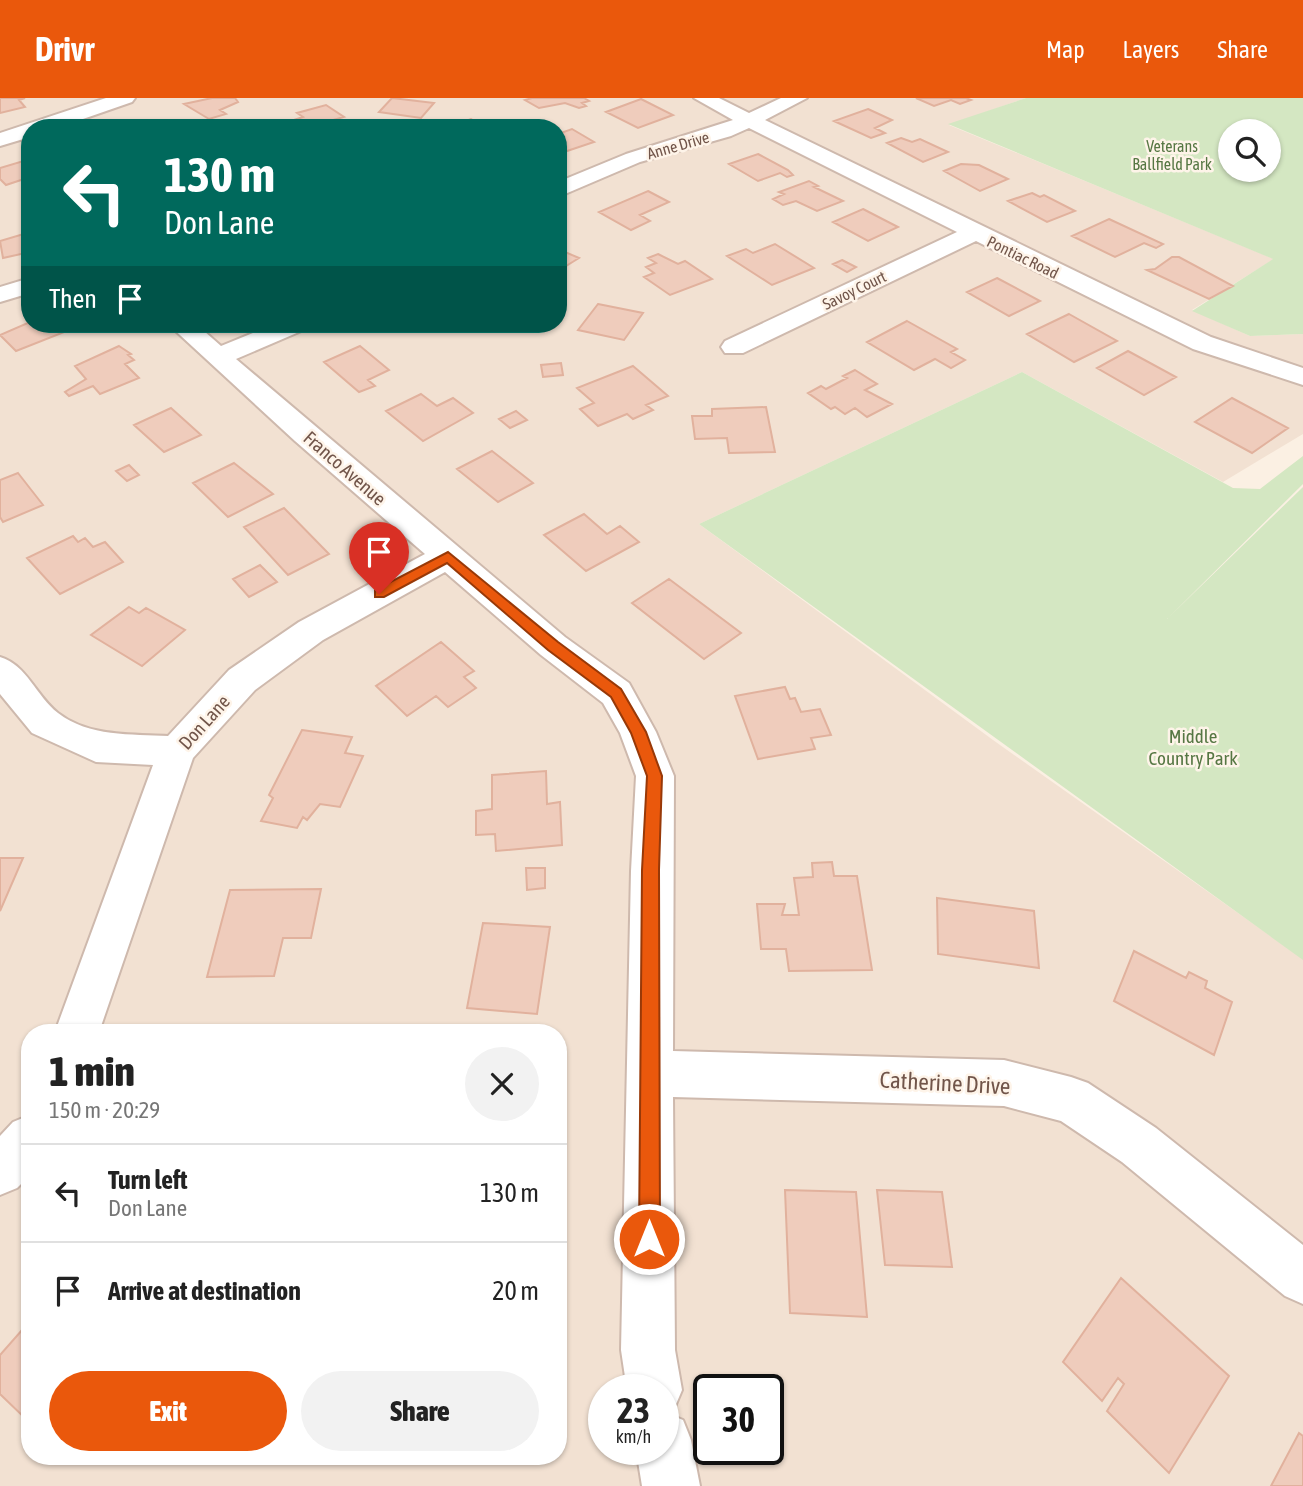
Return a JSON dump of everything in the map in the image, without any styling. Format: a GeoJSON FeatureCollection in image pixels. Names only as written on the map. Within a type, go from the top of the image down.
{"type":"FeatureCollection","features":[{"type":"Feature","properties":{"kind":"street"},"geometry":{"type":"LineString","coordinates":[[63,119],[125,98]]}},
{"type":"Feature","properties":{"kind":"street","name":"Pontiac Road"},"geometry":{"type":"LineString","coordinates":[[704,98],[973,233],[1202,343],[1303,377]]}},
{"type":"Feature","properties":{"kind":"street","name":"Anne Drive"},"geometry":{"type":"LineString","coordinates":[[567,186],[633,158],[724,132],[797,98]]}},
{"type":"Feature","properties":{"kind":"street"},"geometry":{"type":"LineString","coordinates":[[0,140],[21,133]]}},
{"type":"Feature","properties":{"kind":"street","name":"Savoy Court"},"geometry":{"type":"LineString","coordinates":[[734,347],[973,233]]}},
{"type":"Feature","properties":{"kind":"street"},"geometry":{"type":"LineString","coordinates":[[0,295],[21,288]]}},
{"type":"Feature","properties":{"kind":"street","name":"Franco Avenue"},"geometry":{"type":"LineString","coordinates":[[192,333],[305,435],[553,646],[616,693],[638,732],[654,776],[648,1350],[652,1374]]}},
{"type":"Feature","properties":{"kind":"street"},"geometry":{"type":"LineString","coordinates":[[219,356],[276,333]]}},
{"type":"Feature","properties":{"kind":"street","name":"Don Lane"},"geometry":{"type":"LineString","coordinates":[[80,1024],[177,751],[242,680],[311,631],[448,556]]}},
{"type":"Feature","properties":{"kind":"street"},"geometry":{"type":"LineString","coordinates":[[0,670],[45,723],[96,747],[177,751]]}},
{"type":"Feature","properties":{"kind":"street","name":"Catherine Drive"},"geometry":{"type":"LineString","coordinates":[[650,1073],[1004,1083],[1071,1100],[1139,1144],[1303,1278]]}},
{"type":"Feature","properties":{"kind":"street"},"geometry":{"type":"LineString","coordinates":[[0,1171],[21,1149]]}},
{"type":"Feature","properties":{"kind":"street"},"geometry":{"type":"LineString","coordinates":[[667,1465],[671,1486]]}},
{"type":"Feature","properties":{"kind":"shaded area"},"geometry":{"type":"Polygon","coordinates":[[[0,98],[1026,98],[949,125],[1274,259],[1192,310],[1250,336],[1303,334],[1303,434],[1223,482],[1022,372],[699,524],[993,740],[1303,959],[1303,1486],[0,1486],[0,98]]]}},
{"type":"Feature","properties":{"kind":"green space","name":"Veterans Ballfield Park"},"geometry":{"type":"Polygon","coordinates":[[[1026,98],[1303,98],[1303,334],[1250,336],[1192,311],[1273,259],[948,124],[1026,98]]]}},
{"type":"Feature","properties":{"kind":"green space","name":"Middle Country Park"},"geometry":{"type":"Polygon","coordinates":[[[1022,372],[1233,488],[1260,489],[1303,456],[1303,484],[1167,619],[1303,487],[1303,960],[699,524],[1022,372]]]}},
{"type":"Feature","properties":{"kind":"building"},"geometry":{"type":"Polygon","coordinates":[[[0,98],[25,98],[19,100],[25,107],[0,113],[0,98]]]}},
{"type":"Feature","properties":{"kind":"building"},"geometry":{"type":"Polygon","coordinates":[[[212,98],[235,98],[238,102],[220,110],[226,114],[209,119],[184,104],[212,98]]]}},
{"type":"Feature","properties":{"kind":"building"},"geometry":{"type":"Polygon","coordinates":[[[392,98],[434,103],[421,118],[379,112],[392,98]]]}},
{"type":"Feature","properties":{"kind":"building"},"geometry":{"type":"Polygon","coordinates":[[[584,98],[589,101],[582,103],[586,106],[579,108],[565,103],[539,108],[525,100],[584,98]]]}},
{"type":"Feature","properties":{"kind":"building"},"geometry":{"type":"Polygon","coordinates":[[[916,98],[971,100],[960,104],[951,100],[934,106],[916,98]]]}},
{"type":"Feature","properties":{"kind":"building"},"geometry":{"type":"Polygon","coordinates":[[[641,99],[673,115],[638,128],[606,112],[641,99]]]}},
{"type":"Feature","properties":{"kind":"building"},"geometry":{"type":"Polygon","coordinates":[[[326,105],[344,117],[297,119],[303,117],[297,113],[326,105]]]}},
{"type":"Feature","properties":{"kind":"building"},"geometry":{"type":"Polygon","coordinates":[[[868,109],[892,120],[875,128],[885,133],[871,138],[834,121],[868,109]]]}},
{"type":"Feature","properties":{"kind":"building"},"geometry":{"type":"Polygon","coordinates":[[[572,129],[594,142],[567,151],[567,131],[572,129]]]}},
{"type":"Feature","properties":{"kind":"building"},"geometry":{"type":"Polygon","coordinates":[[[901,138],[912,142],[920,139],[948,152],[923,162],[887,143],[901,138]]]}},
{"type":"Feature","properties":{"kind":"building"},"geometry":{"type":"Polygon","coordinates":[[[758,154],[793,175],[787,177],[780,173],[758,181],[729,164],[758,154]]]}},
{"type":"Feature","properties":{"kind":"building"},"geometry":{"type":"Polygon","coordinates":[[[21,162],[21,180],[6,185],[0,179],[0,168],[21,162]]]}},
{"type":"Feature","properties":{"kind":"building"},"geometry":{"type":"Polygon","coordinates":[[[961,164],[979,165],[1008,179],[980,191],[944,171],[961,164]]]}},
{"type":"Feature","properties":{"kind":"building"},"geometry":{"type":"Polygon","coordinates":[[[809,181],[818,186],[814,187],[843,201],[817,211],[796,201],[783,205],[773,199],[784,194],[779,192],[809,181]]]}},
{"type":"Feature","properties":{"kind":"building"},"geometry":{"type":"Polygon","coordinates":[[[648,191],[669,202],[640,215],[650,221],[631,230],[599,212],[648,191]]]}},
{"type":"Feature","properties":{"kind":"building"},"geometry":{"type":"Polygon","coordinates":[[[1032,193],[1040,197],[1044,195],[1075,211],[1047,222],[1008,201],[1032,193]]]}},
{"type":"Feature","properties":{"kind":"building"},"geometry":{"type":"Polygon","coordinates":[[[863,209],[898,227],[868,241],[833,222],[863,209]]]}},
{"type":"Feature","properties":{"kind":"building"},"geometry":{"type":"Polygon","coordinates":[[[1109,219],[1163,244],[1156,248],[1144,243],[1115,257],[1072,236],[1109,219]]]}},
{"type":"Feature","properties":{"kind":"building"},"geometry":{"type":"Polygon","coordinates":[[[21,235],[21,254],[3,258],[0,241],[21,235]]]}},
{"type":"Feature","properties":{"kind":"building"},"geometry":{"type":"Polygon","coordinates":[[[775,244],[814,268],[772,285],[727,256],[746,249],[753,253],[775,244]]]}},
{"type":"Feature","properties":{"kind":"building"},"geometry":{"type":"Polygon","coordinates":[[[567,253],[579,258],[567,265],[567,253]]]}},
{"type":"Feature","properties":{"kind":"building"},"geometry":{"type":"Polygon","coordinates":[[[658,254],[678,264],[685,261],[712,279],[670,295],[644,277],[654,273],[646,267],[656,263],[648,258],[658,254]]]}},
{"type":"Feature","properties":{"kind":"building"},"geometry":{"type":"Polygon","coordinates":[[[1172,257],[1179,257],[1233,286],[1209,299],[1147,270],[1155,269],[1172,257]]]}},
{"type":"Feature","properties":{"kind":"building"},"geometry":{"type":"Polygon","coordinates":[[[842,260],[856,267],[847,272],[833,264],[842,260]]]}},
{"type":"Feature","properties":{"kind":"building"},"geometry":{"type":"Polygon","coordinates":[[[997,278],[1040,301],[1009,316],[967,292],[997,278]]]}},
{"type":"Feature","properties":{"kind":"building"},"geometry":{"type":"Polygon","coordinates":[[[598,304],[643,313],[624,340],[578,330],[598,304]]]}},
{"type":"Feature","properties":{"kind":"building"},"geometry":{"type":"Polygon","coordinates":[[[1069,314],[1117,341],[1074,362],[1027,334],[1069,314]]]}},
{"type":"Feature","properties":{"kind":"building"},"geometry":{"type":"Polygon","coordinates":[[[907,321],[957,349],[951,352],[965,360],[951,368],[935,359],[914,370],[867,342],[907,321]]]}},
{"type":"Feature","properties":{"kind":"building"},"geometry":{"type":"Polygon","coordinates":[[[21,326],[21,333],[62,333],[16,351],[0,335],[21,326]]]}},
{"type":"Feature","properties":{"kind":"building"},"geometry":{"type":"Polygon","coordinates":[[[119,346],[131,354],[128,355],[134,360],[125,364],[139,378],[100,394],[93,386],[69,396],[65,392],[86,379],[75,366],[119,346]]]}},
{"type":"Feature","properties":{"kind":"building"},"geometry":{"type":"Polygon","coordinates":[[[360,346],[389,370],[368,380],[375,386],[359,392],[324,362],[360,346]]]}},
{"type":"Feature","properties":{"kind":"building"},"geometry":{"type":"Polygon","coordinates":[[[1128,351],[1176,377],[1144,395],[1097,368],[1128,351]]]}},
{"type":"Feature","properties":{"kind":"building"},"geometry":{"type":"Polygon","coordinates":[[[561,363],[563,375],[543,377],[541,365],[561,363]]]}},
{"type":"Feature","properties":{"kind":"building"},"geometry":{"type":"Polygon","coordinates":[[[633,366],[668,396],[646,405],[653,410],[633,419],[627,414],[598,426],[580,409],[594,403],[577,388],[633,366]]]}},
{"type":"Feature","properties":{"kind":"building"},"geometry":{"type":"Polygon","coordinates":[[[855,370],[877,384],[865,390],[892,404],[867,417],[855,408],[845,414],[835,407],[831,409],[808,393],[821,386],[826,389],[847,378],[843,376],[855,370]]]}},
{"type":"Feature","properties":{"kind":"building"},"geometry":{"type":"Polygon","coordinates":[[[421,394],[437,406],[453,398],[473,413],[423,441],[386,411],[421,394]]]}},
{"type":"Feature","properties":{"kind":"building"},"geometry":{"type":"Polygon","coordinates":[[[1232,398],[1288,428],[1252,453],[1195,422],[1232,398]]]}},
{"type":"Feature","properties":{"kind":"building"},"geometry":{"type":"Polygon","coordinates":[[[766,407],[775,452],[729,453],[727,438],[695,439],[692,416],[712,416],[712,409],[766,407]]]}},
{"type":"Feature","properties":{"kind":"building"},"geometry":{"type":"Polygon","coordinates":[[[171,408],[201,435],[164,452],[134,425],[171,408]]]}},
{"type":"Feature","properties":{"kind":"building"},"geometry":{"type":"Polygon","coordinates":[[[516,411],[527,420],[510,428],[499,419],[516,411]]]}},
{"type":"Feature","properties":{"kind":"building"},"geometry":{"type":"Polygon","coordinates":[[[492,451],[533,483],[498,502],[457,469],[492,451]]]}},
{"type":"Feature","properties":{"kind":"building"},"geometry":{"type":"Polygon","coordinates":[[[234,463],[273,494],[228,517],[193,483],[234,463]]]}},
{"type":"Feature","properties":{"kind":"building"},"geometry":{"type":"Polygon","coordinates":[[[129,465],[139,475],[127,481],[116,471],[129,465]]]}},
{"type":"Feature","properties":{"kind":"building"},"geometry":{"type":"Polygon","coordinates":[[[18,473],[43,505],[3,522],[0,517],[0,480],[18,473]]]}},
{"type":"Feature","properties":{"kind":"building"},"geometry":{"type":"Polygon","coordinates":[[[284,508],[329,554],[288,575],[244,527],[284,508]]]}},
{"type":"Feature","properties":{"kind":"building"},"geometry":{"type":"Polygon","coordinates":[[[584,514],[607,534],[620,526],[639,542],[586,571],[544,535],[584,514]]]}},
{"type":"Feature","properties":{"kind":"building"},"geometry":{"type":"Polygon","coordinates":[[[73,536],[78,542],[85,538],[93,547],[105,542],[123,562],[60,594],[27,558],[73,536]]]}},
{"type":"Feature","properties":{"kind":"building"},"geometry":{"type":"Polygon","coordinates":[[[260,565],[277,582],[249,597],[233,579],[260,565]]]}},
{"type":"Feature","properties":{"kind":"building"},"geometry":{"type":"Polygon","coordinates":[[[669,579],[741,633],[704,659],[632,603],[669,579]]]}},
{"type":"Feature","properties":{"kind":"building"},"geometry":{"type":"Polygon","coordinates":[[[129,607],[139,613],[146,608],[185,630],[142,666],[91,635],[129,607]]]}},
{"type":"Feature","properties":{"kind":"building"},"geometry":{"type":"Polygon","coordinates":[[[441,642],[474,671],[464,677],[476,688],[448,707],[436,696],[407,716],[376,686],[441,642]]]}},
{"type":"Feature","properties":{"kind":"building"},"geometry":{"type":"Polygon","coordinates":[[[785,687],[790,699],[795,698],[801,712],[820,709],[831,735],[811,738],[815,749],[758,759],[735,696],[785,687]]]}},
{"type":"Feature","properties":{"kind":"building"},"geometry":{"type":"Polygon","coordinates":[[[302,730],[352,737],[345,753],[363,756],[340,807],[320,804],[307,820],[303,817],[297,828],[261,821],[273,798],[269,795],[302,730]]]}},
{"type":"Feature","properties":{"kind":"building"},"geometry":{"type":"Polygon","coordinates":[[[546,771],[547,804],[560,802],[562,845],[496,851],[495,834],[476,835],[476,811],[492,809],[492,775],[546,771]]]}},
{"type":"Feature","properties":{"kind":"building"},"geometry":{"type":"Polygon","coordinates":[[[0,858],[23,858],[0,911],[0,858]]]}},
{"type":"Feature","properties":{"kind":"building"},"geometry":{"type":"Polygon","coordinates":[[[832,862],[834,876],[857,876],[872,970],[789,971],[786,949],[761,949],[757,904],[785,904],[782,915],[799,915],[794,878],[813,877],[812,863],[832,862]]]}},
{"type":"Feature","properties":{"kind":"building"},"geometry":{"type":"Polygon","coordinates":[[[526,868],[545,868],[545,888],[527,890],[526,868]]]}},
{"type":"Feature","properties":{"kind":"building"},"geometry":{"type":"Polygon","coordinates":[[[321,889],[311,938],[283,938],[274,976],[207,977],[230,890],[321,889]]]}},
{"type":"Feature","properties":{"kind":"building"},"geometry":{"type":"Polygon","coordinates":[[[937,898],[1034,911],[1039,968],[938,954],[937,898]]]}},
{"type":"Feature","properties":{"kind":"building"},"geometry":{"type":"Polygon","coordinates":[[[483,923],[550,927],[537,1014],[467,1008],[483,923]]]}},
{"type":"Feature","properties":{"kind":"building"},"geometry":{"type":"Polygon","coordinates":[[[1134,951],[1186,978],[1189,972],[1207,981],[1205,988],[1232,1002],[1214,1055],[1114,1001],[1134,951]]]}},
{"type":"Feature","properties":{"kind":"building"},"geometry":{"type":"Polygon","coordinates":[[[785,1190],[856,1192],[867,1317],[790,1313],[785,1190]]]}},
{"type":"Feature","properties":{"kind":"building"},"geometry":{"type":"Polygon","coordinates":[[[877,1190],[942,1192],[952,1267],[885,1265],[877,1190]]]}},
{"type":"Feature","properties":{"kind":"building"},"geometry":{"type":"Polygon","coordinates":[[[1121,1278],[1229,1376],[1169,1473],[1107,1411],[1124,1384],[1118,1378],[1102,1401],[1063,1362],[1121,1278]]]}},
{"type":"Feature","properties":{"kind":"building"},"geometry":{"type":"Polygon","coordinates":[[[21,1331],[21,1414],[0,1394],[0,1355],[21,1331]]]}},
{"type":"Feature","properties":{"kind":"building"},"geometry":{"type":"Polygon","coordinates":[[[1299,1433],[1303,1436],[1303,1486],[1271,1486],[1299,1433]]]}},
{"type":"Feature","properties":{"kind":"route"},"geometry":{"type":"LineString","coordinates":[[379,594],[448,556],[553,646],[616,693],[638,732],[654,776],[649,1239]]}}]}
